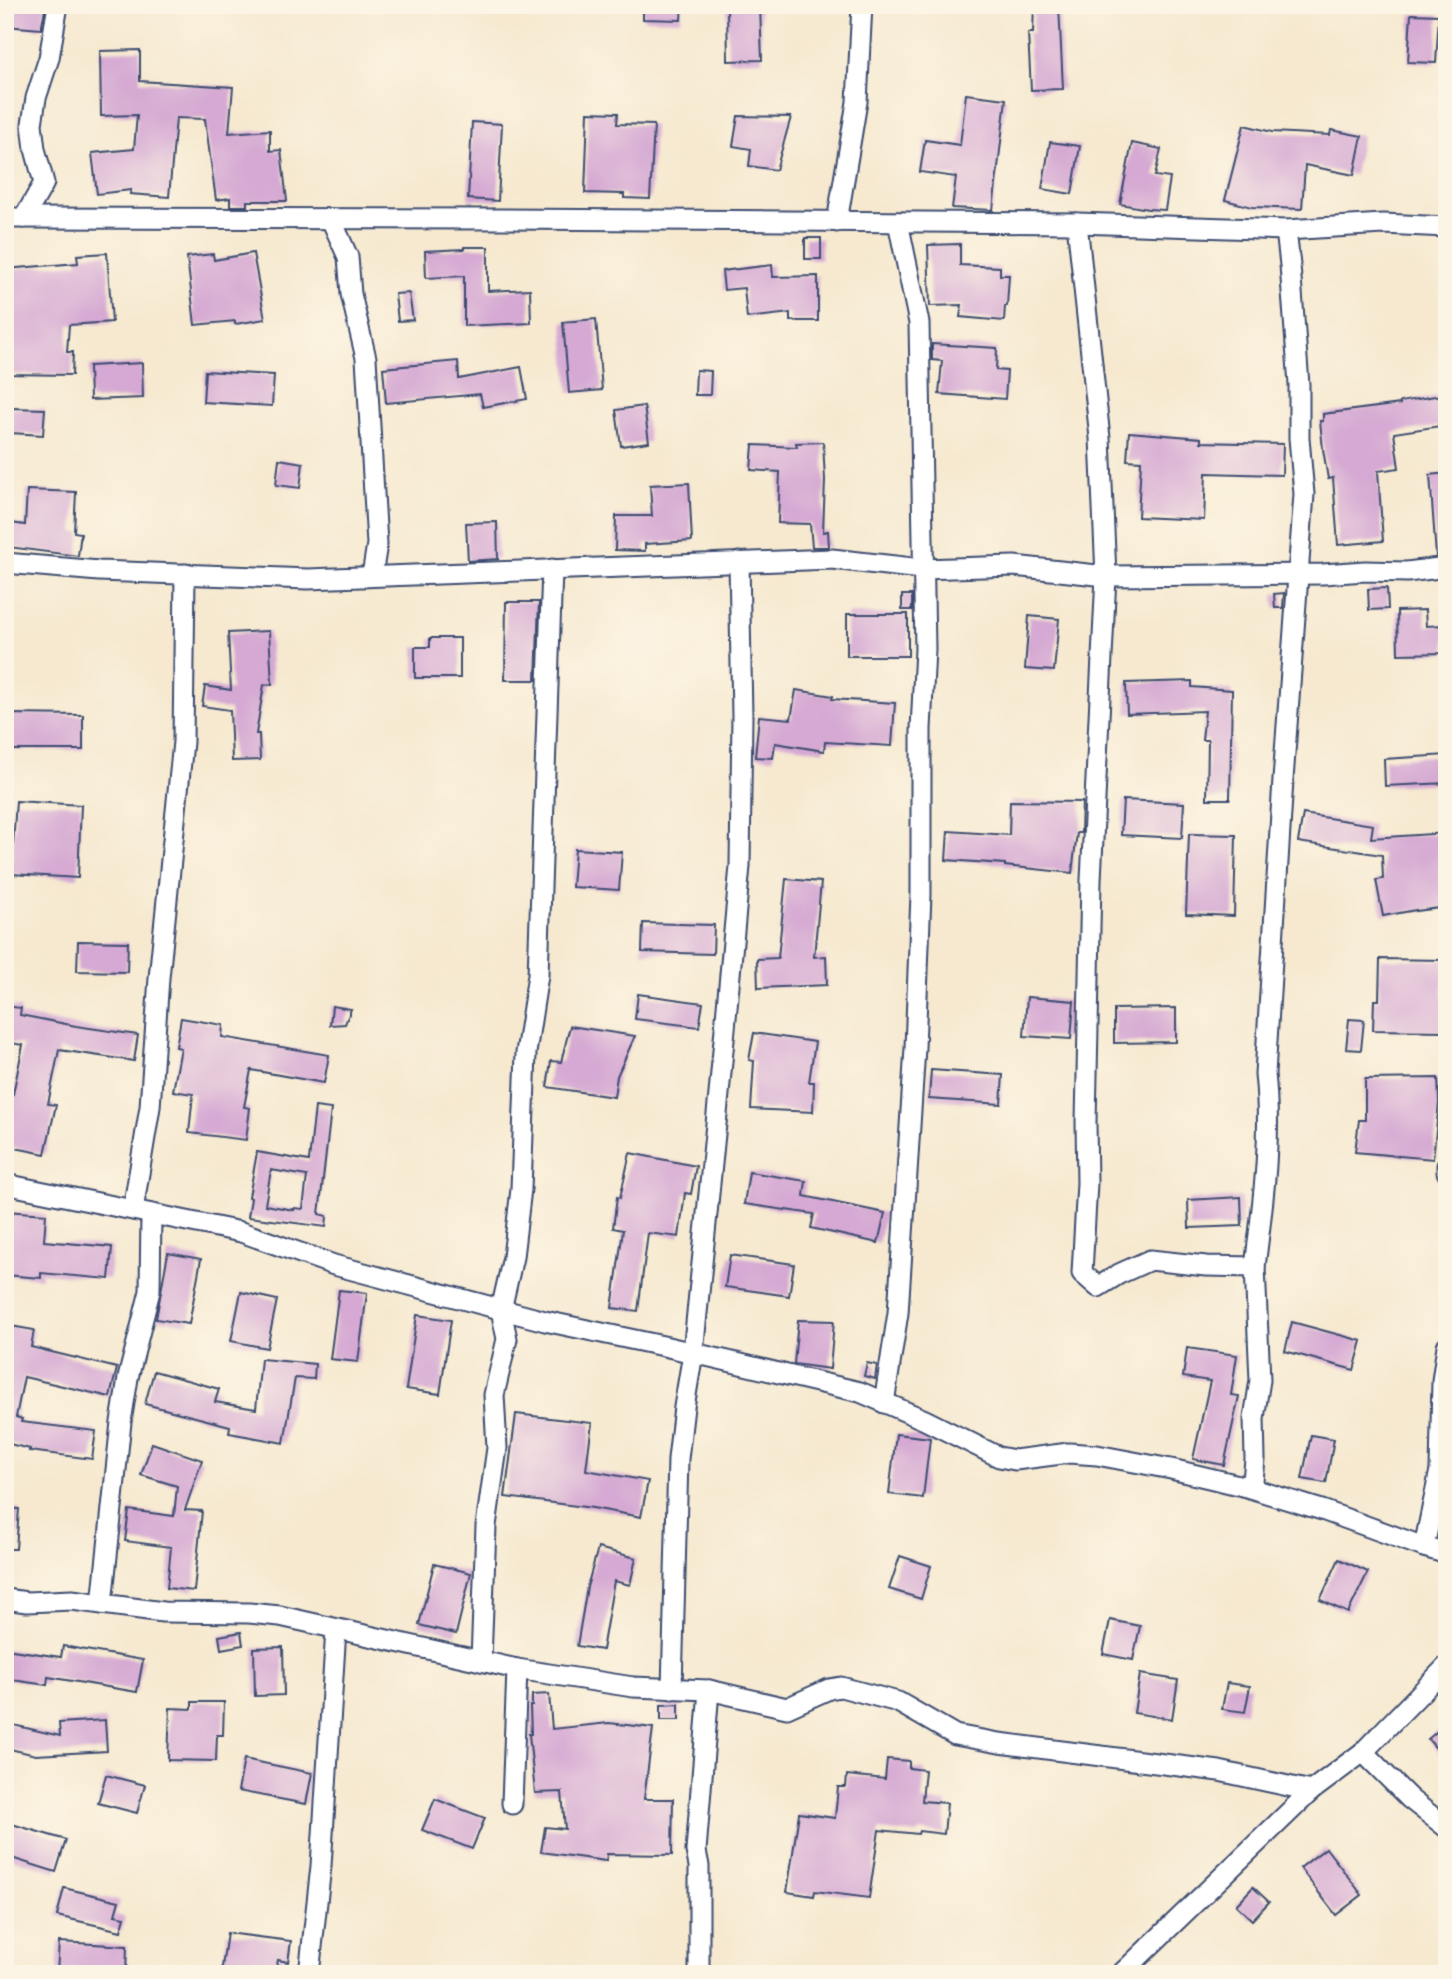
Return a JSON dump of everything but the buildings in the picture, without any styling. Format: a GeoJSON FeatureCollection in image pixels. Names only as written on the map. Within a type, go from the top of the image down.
{"type":"FeatureCollection","features":[{"type":"Feature","properties":{"kind":"street"},"geometry":{"type":"LineString","coordinates":[[15,218],[44,183],[32,124],[36,98],[50,58],[58,5]]}},
{"type":"Feature","properties":{"kind":"street"},"geometry":{"type":"LineString","coordinates":[[837,222],[857,102],[862,5]]}},
{"type":"Feature","properties":{"kind":"street"},"geometry":{"type":"LineString","coordinates":[[15,218],[1077,223],[1286,230],[1383,224],[1447,227]]}},
{"type":"Feature","properties":{"kind":"street"},"geometry":{"type":"LineString","coordinates":[[331,219],[348,257],[351,294],[366,358],[377,544],[372,576]]}},
{"type":"Feature","properties":{"kind":"street"},"geometry":{"type":"LineString","coordinates":[[884,1403],[898,1313],[915,1048],[921,894],[921,729],[925,649],[919,323],[898,222]]}},
{"type":"Feature","properties":{"kind":"street"},"geometry":{"type":"LineString","coordinates":[[1077,223],[1100,438],[1106,576],[1090,880],[1087,1182],[1082,1273],[1098,1287],[1150,1260],[1206,1266],[1255,1266]]}},
{"type":"Feature","properties":{"kind":"street"},"geometry":{"type":"LineString","coordinates":[[1242,1486],[1252,1480],[1255,1459],[1254,1418],[1260,1380],[1255,1266],[1265,1184],[1269,1105],[1265,1074],[1304,494],[1299,438],[1299,385],[1286,230]]}},
{"type":"Feature","properties":{"kind":"street"},"geometry":{"type":"LineString","coordinates":[[5,563],[99,571],[308,579],[832,559],[922,569],[1014,566],[1106,576],[1298,575],[1365,571],[1407,572],[1447,567]]}},
{"type":"Feature","properties":{"kind":"street"},"geometry":{"type":"LineString","coordinates":[[672,1689],[678,1459],[693,1353],[740,866],[742,716],[738,562]]}},
{"type":"Feature","properties":{"kind":"street"},"geometry":{"type":"LineString","coordinates":[[481,1661],[486,1526],[497,1448],[494,1395],[508,1339],[501,1310],[513,1257],[522,1189],[526,1053],[538,975],[552,569]]}},
{"type":"Feature","properties":{"kind":"street"},"geometry":{"type":"LineString","coordinates":[[102,1604],[121,1422],[128,1378],[150,1290],[142,1212],[159,978],[183,742],[185,574]]}},
{"type":"Feature","properties":{"kind":"street"},"geometry":{"type":"LineString","coordinates":[[1447,1167],[1447,1172]]}},
{"type":"Feature","properties":{"kind":"street"},"geometry":{"type":"LineString","coordinates":[[5,1184],[241,1232],[334,1265],[501,1310],[860,1392],[926,1420],[999,1457],[1015,1460],[1069,1453],[1097,1455],[1171,1469],[1242,1486],[1322,1510],[1447,1554]]}},
{"type":"Feature","properties":{"kind":"street"},"geometry":{"type":"LineString","coordinates":[[1424,1548],[1440,1471],[1442,1381],[1447,1346]]}},
{"type":"Feature","properties":{"kind":"street"},"geometry":{"type":"LineString","coordinates":[[5,1598],[27,1602],[72,1600],[163,1612],[280,1616],[517,1669],[633,1687],[709,1690],[787,1708],[829,1689],[841,1687],[898,1702],[955,1735],[1219,1771],[1311,1791]]}},
{"type":"Feature","properties":{"kind":"street"},"geometry":{"type":"LineString","coordinates":[[309,1974],[321,1866],[336,1629]]}},
{"type":"Feature","properties":{"kind":"street"},"geometry":{"type":"LineString","coordinates":[[1121,1974],[1311,1791],[1363,1752],[1447,1665]]}},
{"type":"Feature","properties":{"kind":"street"},"geometry":{"type":"LineString","coordinates":[[512,1804],[517,1669]]}},
{"type":"Feature","properties":{"kind":"street"},"geometry":{"type":"LineString","coordinates":[[699,1974],[699,1866],[696,1851],[709,1690]]}},
{"type":"Feature","properties":{"kind":"street"},"geometry":{"type":"LineString","coordinates":[[1363,1752],[1410,1799],[1447,1828]]}}]}
